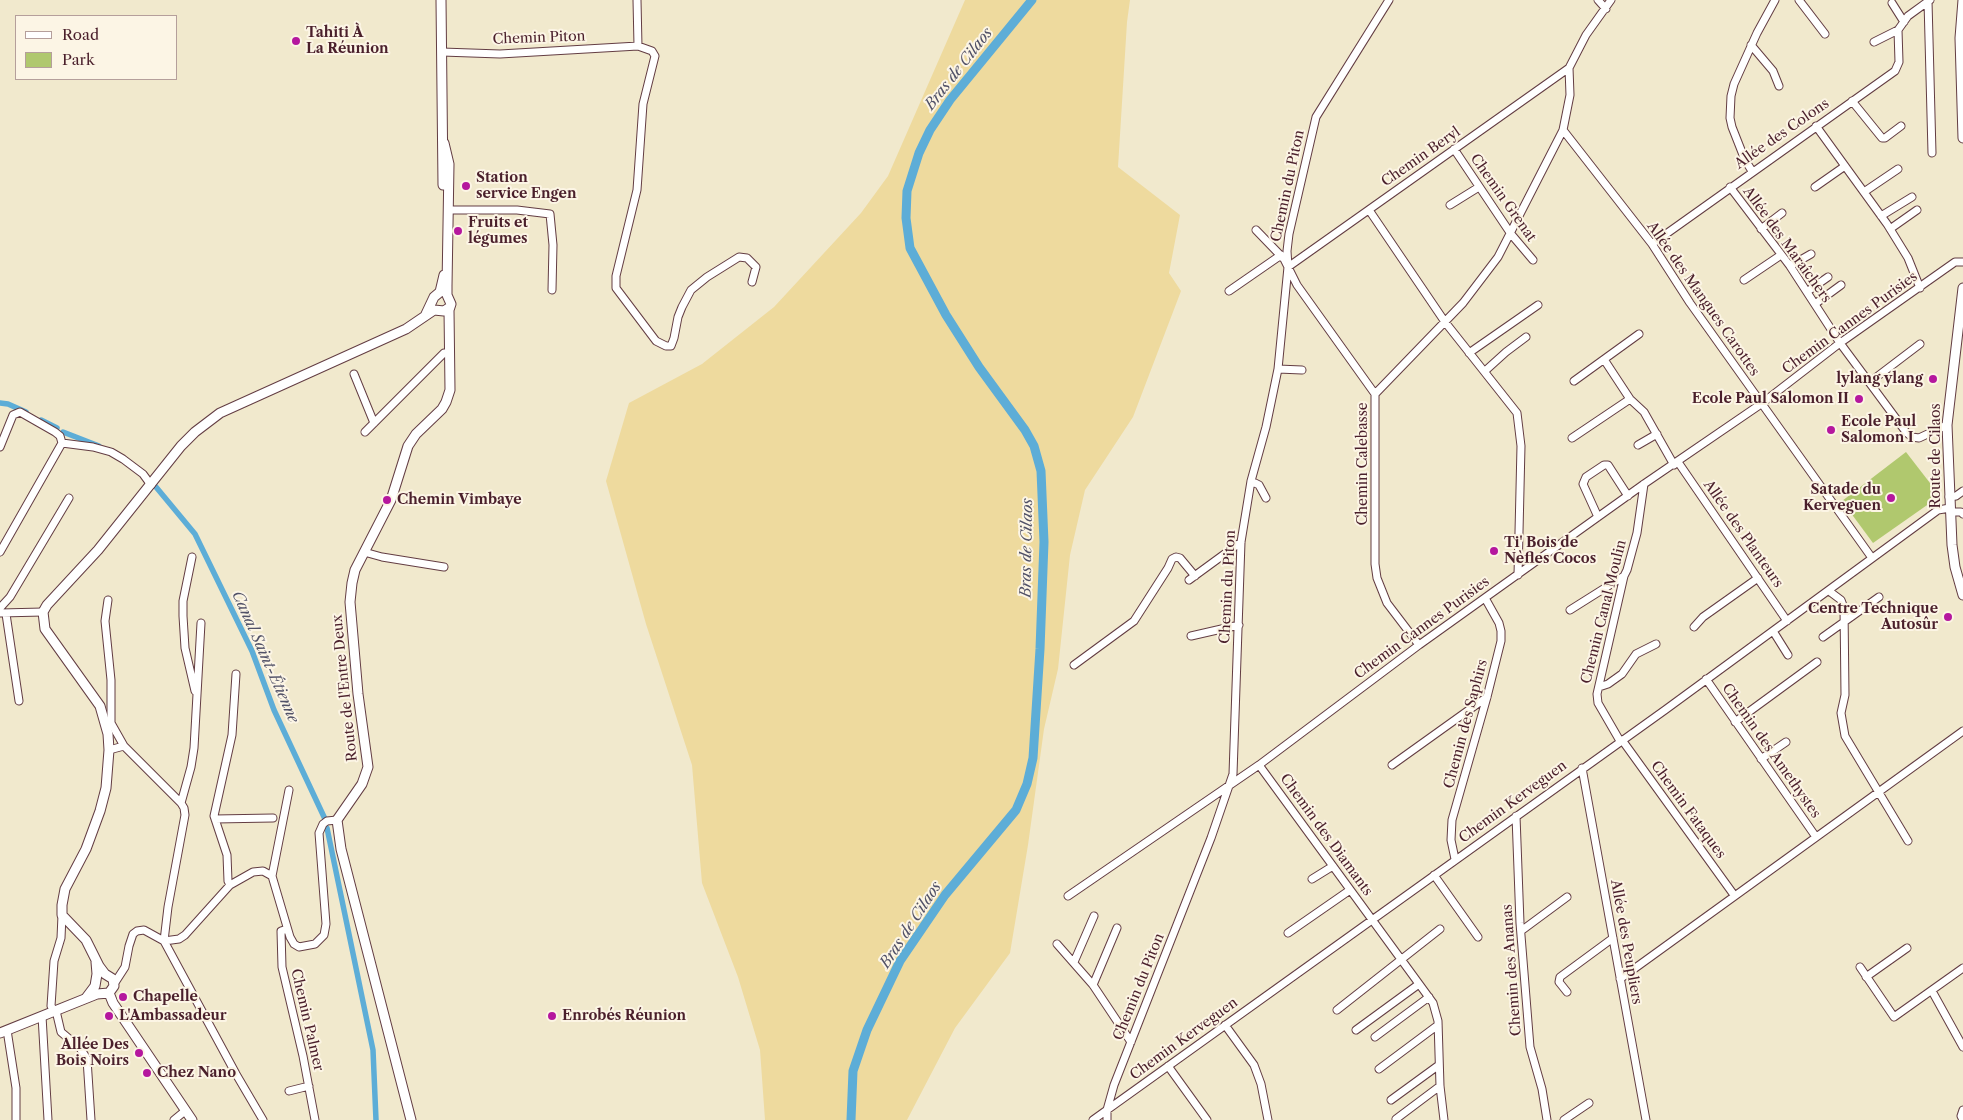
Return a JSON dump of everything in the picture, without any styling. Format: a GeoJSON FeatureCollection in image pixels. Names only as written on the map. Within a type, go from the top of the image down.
{"type":"FeatureCollection","features":[{"type":"Feature","properties":{"kind":"main road"},"geometry":{"type":"LineString","coordinates":[[441,0],[445,256],[443,295]]}},
{"type":"Feature","properties":{"kind":"main road"},"geometry":{"type":"LineString","coordinates":[[1963,0],[1960,38],[1963,138]]}},
{"type":"Feature","properties":{"kind":"main road"},"geometry":{"type":"LineString","coordinates":[[443,295],[449,210],[449,164],[444,143]]}},
{"type":"Feature","properties":{"kind":"main road","name":"Route de Cilaos"},"geometry":{"type":"LineString","coordinates":[[1963,288],[1960,333],[1947,425],[1949,497],[1955,567],[1963,594]]}},
{"type":"Feature","properties":{"kind":"main road"},"geometry":{"type":"LineString","coordinates":[[192,1120],[113,1003],[86,940],[62,915],[65,889],[86,849],[106,788],[109,750],[108,734],[100,706],[45,629],[43,612],[54,596],[98,550],[181,446],[195,432],[220,413],[406,329],[425,315],[440,308],[434,298],[443,295]]}},
{"type":"Feature","properties":{"kind":"main road","name":"Route de l'Entre Deux"},"geometry":{"type":"LineString","coordinates":[[337,820],[362,784],[368,767],[359,706],[350,602],[352,583],[355,570],[391,500],[408,446],[416,434],[435,416],[446,402],[451,382],[449,321],[440,308],[451,301],[443,295]]}},
{"type":"Feature","properties":{"kind":"main road"},"geometry":{"type":"LineString","coordinates":[[337,820],[340,843],[411,1120]]}},
{"type":"Feature","properties":{"kind":"main road"},"geometry":{"type":"LineString","coordinates":[[4,1031],[84,1000],[105,983]]}},
{"type":"Feature","properties":{"kind":"street"},"geometry":{"type":"LineString","coordinates":[[637,0],[638,46],[652,51],[655,56],[642,104],[637,190],[616,276],[616,288],[656,341],[666,346],[671,346],[682,307],[691,290],[707,277],[739,257],[747,258],[756,267],[752,282]]}},
{"type":"Feature","properties":{"kind":"street","name":"Chemin du Piton"},"geometry":{"type":"LineString","coordinates":[[1107,1120],[1107,1110],[1114,1085],[1231,784],[1233,774],[1241,542],[1251,481],[1266,427],[1278,369],[1288,266],[1289,234],[1316,116],[1389,0]]}},
{"type":"Feature","properties":{"kind":"street"},"geometry":{"type":"LineString","coordinates":[[1598,0],[1606,9]]}},
{"type":"Feature","properties":{"kind":"street"},"geometry":{"type":"LineString","coordinates":[[1375,394],[1482,281],[1511,234],[1563,130],[1570,95],[1569,68],[1586,35],[1611,0]]}},
{"type":"Feature","properties":{"kind":"street"},"geometry":{"type":"LineString","coordinates":[[1752,171],[1745,160],[1732,128],[1730,108],[1734,84],[1751,45],[1775,0]]}},
{"type":"Feature","properties":{"kind":"street"},"geometry":{"type":"LineString","coordinates":[[1799,0],[1825,34]]}},
{"type":"Feature","properties":{"kind":"street"},"geometry":{"type":"LineString","coordinates":[[1874,42],[1891,36],[1929,1]]}},
{"type":"Feature","properties":{"kind":"street"},"geometry":{"type":"LineString","coordinates":[[1929,1],[1932,153]]}},
{"type":"Feature","properties":{"kind":"street"},"geometry":{"type":"LineString","coordinates":[[1892,3],[1904,22]]}},
{"type":"Feature","properties":{"kind":"street","name":"Allée des Colons"},"geometry":{"type":"LineString","coordinates":[[1652,244],[1897,68],[1899,59],[1898,30]]}},
{"type":"Feature","properties":{"kind":"street"},"geometry":{"type":"LineString","coordinates":[[1751,45],[1773,71],[1779,86]]}},
{"type":"Feature","properties":{"kind":"street","name":"Chemin Piton"},"geometry":{"type":"LineString","coordinates":[[442,52],[500,54],[638,46]]}},
{"type":"Feature","properties":{"kind":"street","name":"Chemin Beryl"},"geometry":{"type":"LineString","coordinates":[[1288,266],[1569,68]]}},
{"type":"Feature","properties":{"kind":"street"},"geometry":{"type":"LineString","coordinates":[[1852,101],[1882,138],[1885,138],[1901,126]]}},
{"type":"Feature","properties":{"kind":"street"},"geometry":{"type":"LineString","coordinates":[[1816,126],[1882,216],[1908,258],[1920,288]]}},
{"type":"Feature","properties":{"kind":"street","name":"Allée des Mangues Carottes"},"geometry":{"type":"LineString","coordinates":[[1563,130],[1652,244],[1690,303],[1872,558]]}},
{"type":"Feature","properties":{"kind":"street","name":"Chemin Grenat"},"geometry":{"type":"LineString","coordinates":[[1454,149],[1511,234],[1533,260]]}},
{"type":"Feature","properties":{"kind":"street"},"geometry":{"type":"LineString","coordinates":[[1815,187],[1845,166]]}},
{"type":"Feature","properties":{"kind":"street"},"geometry":{"type":"LineString","coordinates":[[1864,192],[1898,169]]}},
{"type":"Feature","properties":{"kind":"street"},"geometry":{"type":"LineString","coordinates":[[1450,205],[1479,187]]}},
{"type":"Feature","properties":{"kind":"street","name":"Allée des Maraîchers"},"geometry":{"type":"LineString","coordinates":[[1730,187],[1808,291],[1840,343],[1906,432],[1919,438],[1947,425]]}},
{"type":"Feature","properties":{"kind":"street"},"geometry":{"type":"LineString","coordinates":[[1882,216],[1912,197]]}},
{"type":"Feature","properties":{"kind":"street"},"geometry":{"type":"LineString","coordinates":[[449,210],[517,210],[550,214],[553,245],[552,290]]}},
{"type":"Feature","properties":{"kind":"street"},"geometry":{"type":"LineString","coordinates":[[1369,210],[1445,322],[1512,406],[1519,422],[1521,446],[1518,575]]}},
{"type":"Feature","properties":{"kind":"street"},"geometry":{"type":"LineString","coordinates":[[1890,229],[1917,210]]}},
{"type":"Feature","properties":{"kind":"street"},"geometry":{"type":"LineString","coordinates":[[1761,229],[1782,213]]}},
{"type":"Feature","properties":{"kind":"street","name":"Chemin Calebasse"},"geometry":{"type":"LineString","coordinates":[[1256,230],[1281,255],[1298,285],[1375,394],[1375,564],[1377,578],[1380,590],[1387,603],[1419,645]]}},
{"type":"Feature","properties":{"kind":"street"},"geometry":{"type":"LineString","coordinates":[[1790,266],[1811,254]]}},
{"type":"Feature","properties":{"kind":"street"},"geometry":{"type":"LineString","coordinates":[[1229,291],[1281,255]]}},
{"type":"Feature","properties":{"kind":"street"},"geometry":{"type":"LineString","coordinates":[[1744,280],[1781,255]]}},
{"type":"Feature","properties":{"kind":"street","name":"Chemin Cannes Purisies"},"geometry":{"type":"LineString","coordinates":[[1068,896],[1259,765],[1419,645],[1644,484],[1761,404],[1840,343],[1956,262],[1963,262]]}},
{"type":"Feature","properties":{"kind":"street"},"geometry":{"type":"LineString","coordinates":[[1808,291],[1828,277]]}},
{"type":"Feature","properties":{"kind":"street"},"geometry":{"type":"LineString","coordinates":[[1815,304],[1841,285]]}},
{"type":"Feature","properties":{"kind":"street"},"geometry":{"type":"LineString","coordinates":[[1469,353],[1538,304]]}},
{"type":"Feature","properties":{"kind":"street"},"geometry":{"type":"LineString","coordinates":[[1574,381],[1605,361],[1639,334]]}},
{"type":"Feature","properties":{"kind":"street"},"geometry":{"type":"LineString","coordinates":[[1484,371],[1526,337]]}},
{"type":"Feature","properties":{"kind":"street"},"geometry":{"type":"LineString","coordinates":[[1870,382],[1920,344]]}},
{"type":"Feature","properties":{"kind":"street"},"geometry":{"type":"LineString","coordinates":[[365,432],[444,354],[450,352]]}},
{"type":"Feature","properties":{"kind":"street","name":"Allée des Planteurs"},"geometry":{"type":"LineString","coordinates":[[1605,361],[1630,398],[1644,412],[1656,434],[1787,621]]}},
{"type":"Feature","properties":{"kind":"street"},"geometry":{"type":"LineString","coordinates":[[1278,369],[1302,370]]}},
{"type":"Feature","properties":{"kind":"street"},"geometry":{"type":"LineString","coordinates":[[354,374],[374,423]]}},
{"type":"Feature","properties":{"kind":"street"},"geometry":{"type":"LineString","coordinates":[[1572,438],[1630,398]]}},
{"type":"Feature","properties":{"kind":"street"},"geometry":{"type":"LineString","coordinates":[[0,447],[11,418],[20,412],[55,432],[60,436],[62,442],[0,552]]}},
{"type":"Feature","properties":{"kind":"street"},"geometry":{"type":"LineString","coordinates":[[1638,445],[1656,434]]}},
{"type":"Feature","properties":{"kind":"street"},"geometry":{"type":"LineString","coordinates":[[62,442],[111,452],[143,474],[151,485]]}},
{"type":"Feature","properties":{"kind":"street"},"geometry":{"type":"LineString","coordinates":[[1598,517],[1583,484],[1586,477],[1604,465],[1608,465],[1628,496]]}},
{"type":"Feature","properties":{"kind":"street"},"geometry":{"type":"LineString","coordinates":[[1251,481],[1259,485],[1266,498]]}},
{"type":"Feature","properties":{"kind":"street","name":"Chemin Canal Moulin"},"geometry":{"type":"LineString","coordinates":[[1621,740],[1598,703],[1597,694],[1624,576],[1636,533],[1644,484]]}},
{"type":"Feature","properties":{"kind":"street"},"geometry":{"type":"LineString","coordinates":[[1949,497],[1956,496],[1963,491]]}},
{"type":"Feature","properties":{"kind":"street"},"geometry":{"type":"LineString","coordinates":[[0,608],[10,598],[70,498]]}},
{"type":"Feature","properties":{"kind":"street","name":"Chemin Kerveguen"},"geometry":{"type":"LineString","coordinates":[[1092,1120],[1829,591],[1938,510],[1950,510]]}},
{"type":"Feature","properties":{"kind":"street"},"geometry":{"type":"LineString","coordinates":[[1950,510],[1963,514]]}},
{"type":"Feature","properties":{"kind":"street"},"geometry":{"type":"LineString","coordinates":[[1074,665],[1134,622],[1172,559],[1180,558],[1192,578],[1241,542]]}},
{"type":"Feature","properties":{"kind":"street"},"geometry":{"type":"LineString","coordinates":[[364,552],[382,557],[444,567]]}},
{"type":"Feature","properties":{"kind":"street"},"geometry":{"type":"LineString","coordinates":[[192,557],[183,601],[183,631],[184,648],[197,700]]}},
{"type":"Feature","properties":{"kind":"street"},"geometry":{"type":"LineString","coordinates":[[1570,610],[1624,576]]}},
{"type":"Feature","properties":{"kind":"street"},"geometry":{"type":"LineString","coordinates":[[1694,627],[1703,618],[1758,578]]}},
{"type":"Feature","properties":{"kind":"street"},"geometry":{"type":"LineString","coordinates":[[1829,591],[1843,602],[1846,695],[1841,713],[1845,736],[1908,841]]}},
{"type":"Feature","properties":{"kind":"street"},"geometry":{"type":"LineString","coordinates":[[1823,637],[1879,597]]}},
{"type":"Feature","properties":{"kind":"street","name":"Chemin des Saphirs"},"geometry":{"type":"LineString","coordinates":[[1455,859],[1451,840],[1452,820],[1487,698],[1501,641],[1499,623],[1485,598]]}},
{"type":"Feature","properties":{"kind":"street"},"geometry":{"type":"LineString","coordinates":[[108,600],[105,622],[111,680],[111,723],[124,746],[181,803],[185,815],[168,906],[164,941],[226,1058],[263,1120]]}},
{"type":"Feature","properties":{"kind":"street"},"geometry":{"type":"LineString","coordinates":[[19,701],[3,614],[43,612]]}},
{"type":"Feature","properties":{"kind":"street"},"geometry":{"type":"LineString","coordinates":[[181,803],[194,748],[201,623]]}},
{"type":"Feature","properties":{"kind":"street"},"geometry":{"type":"LineString","coordinates":[[1191,636],[1239,625]]}},
{"type":"Feature","properties":{"kind":"street"},"geometry":{"type":"LineString","coordinates":[[1773,631],[1788,655]]}},
{"type":"Feature","properties":{"kind":"street"},"geometry":{"type":"LineString","coordinates":[[1599,686],[1605,686],[1622,674],[1636,654],[1656,644]]}},
{"type":"Feature","properties":{"kind":"street"},"geometry":{"type":"LineString","coordinates":[[1735,722],[1817,662]]}},
{"type":"Feature","properties":{"kind":"street"},"geometry":{"type":"LineString","coordinates":[[230,885],[228,881],[227,855],[215,819],[215,809],[232,735],[236,674]]}},
{"type":"Feature","properties":{"kind":"street","name":"Chemin des Amethystes"},"geometry":{"type":"LineString","coordinates":[[1706,679],[1816,837]]}},
{"type":"Feature","properties":{"kind":"street"},"geometry":{"type":"LineString","coordinates":[[1392,765],[1487,698]]}},
{"type":"Feature","properties":{"kind":"street"},"geometry":{"type":"LineString","coordinates":[[1620,979],[1963,731]]}},
{"type":"Feature","properties":{"kind":"street","name":"Chemin Fataques"},"geometry":{"type":"LineString","coordinates":[[1621,740],[1734,895]]}},
{"type":"Feature","properties":{"kind":"street"},"geometry":{"type":"LineString","coordinates":[[1760,759],[1786,742]]}},
{"type":"Feature","properties":{"kind":"street"},"geometry":{"type":"LineString","coordinates":[[109,750],[124,746]]}},
{"type":"Feature","properties":{"kind":"street","name":"Chemin des Diamants"},"geometry":{"type":"LineString","coordinates":[[1259,765],[1429,997],[1436,1011],[1438,1025],[1440,1086],[1444,1120]]}},
{"type":"Feature","properties":{"kind":"street","name":"Allée des Peupliers"},"geometry":{"type":"LineString","coordinates":[[1582,768],[1646,1120]]}},
{"type":"Feature","properties":{"kind":"street"},"geometry":{"type":"LineString","coordinates":[[289,790],[272,876],[287,929],[294,944],[299,947],[315,944],[324,934],[326,913],[319,833],[327,821],[337,820]]}},
{"type":"Feature","properties":{"kind":"street","name":"Chemin des Ananas"},"geometry":{"type":"LineString","coordinates":[[1516,816],[1521,931],[1530,1047],[1542,1089],[1547,1120]]}},
{"type":"Feature","properties":{"kind":"street"},"geometry":{"type":"LineString","coordinates":[[215,819],[272,818]]}},
{"type":"Feature","properties":{"kind":"street"},"geometry":{"type":"LineString","coordinates":[[1312,879],[1333,866]]}},
{"type":"Feature","properties":{"kind":"street"},"geometry":{"type":"LineString","coordinates":[[105,983],[123,972],[130,939],[138,931],[144,930],[164,941],[173,941],[185,935],[230,885],[252,872],[263,871],[272,876]]}},
{"type":"Feature","properties":{"kind":"street"},"geometry":{"type":"LineString","coordinates":[[1434,875],[1478,937]]}},
{"type":"Feature","properties":{"kind":"street"},"geometry":{"type":"LineString","coordinates":[[1288,933],[1350,890]]}},
{"type":"Feature","properties":{"kind":"street"},"geometry":{"type":"LineString","coordinates":[[1521,931],[1567,897]]}},
{"type":"Feature","properties":{"kind":"street"},"geometry":{"type":"LineString","coordinates":[[62,915],[61,938],[53,968],[51,1006],[55,1011],[61,1032],[80,1048],[87,1059],[91,1120]]}},
{"type":"Feature","properties":{"kind":"street"},"geometry":{"type":"LineString","coordinates":[[1074,962],[1094,916]]}},
{"type":"Feature","properties":{"kind":"street"},"geometry":{"type":"LineString","coordinates":[[1094,986],[1117,928]]}},
{"type":"Feature","properties":{"kind":"street","name":"Chemin Palmer"},"geometry":{"type":"LineString","coordinates":[[287,929],[282,931],[282,967],[316,1120]]}},
{"type":"Feature","properties":{"kind":"street"},"geometry":{"type":"LineString","coordinates":[[1337,1010],[1440,929]]}},
{"type":"Feature","properties":{"kind":"street"},"geometry":{"type":"LineString","coordinates":[[1567,992],[1559,982],[1560,977],[1613,938]]}},
{"type":"Feature","properties":{"kind":"street"},"geometry":{"type":"LineString","coordinates":[[1057,944],[1094,986],[1131,1042]]}},
{"type":"Feature","properties":{"kind":"street"},"geometry":{"type":"LineString","coordinates":[[1866,976],[1907,948]]}},
{"type":"Feature","properties":{"kind":"street"},"geometry":{"type":"LineString","coordinates":[[1860,967],[1894,1017],[1963,968]]}},
{"type":"Feature","properties":{"kind":"street"},"geometry":{"type":"LineString","coordinates":[[1356,1030],[1420,984]]}},
{"type":"Feature","properties":{"kind":"street"},"geometry":{"type":"LineString","coordinates":[[1932,991],[1963,1047]]}},
{"type":"Feature","properties":{"kind":"street"},"geometry":{"type":"LineString","coordinates":[[1375,1036],[1429,997]]}},
{"type":"Feature","properties":{"kind":"street"},"geometry":{"type":"LineString","coordinates":[[42,1016],[48,1120]]}},
{"type":"Feature","properties":{"kind":"street"},"geometry":{"type":"LineString","coordinates":[[1379,1069],[1438,1025]]}},
{"type":"Feature","properties":{"kind":"street"},"geometry":{"type":"LineString","coordinates":[[1225,1026],[1254,1065],[1261,1084],[1268,1120]]}},
{"type":"Feature","properties":{"kind":"street"},"geometry":{"type":"LineString","coordinates":[[4,1031],[16,1088],[16,1120]]}},
{"type":"Feature","properties":{"kind":"street"},"geometry":{"type":"LineString","coordinates":[[1391,1100],[1439,1065]]}},
{"type":"Feature","properties":{"kind":"street"},"geometry":{"type":"LineString","coordinates":[[1168,1066],[1207,1120]]}},
{"type":"Feature","properties":{"kind":"street"},"geometry":{"type":"LineString","coordinates":[[289,1091],[309,1086]]}},
{"type":"Feature","properties":{"kind":"street"},"geometry":{"type":"LineString","coordinates":[[1396,1119],[1440,1086]]}},
{"type":"Feature","properties":{"kind":"street"},"geometry":{"type":"LineString","coordinates":[[1564,1120],[1588,1103]]}},
{"type":"Feature","properties":{"kind":"street"},"geometry":{"type":"LineString","coordinates":[[1963,1110],[1961,1116],[1963,1120]]}},
{"type":"Feature","properties":{"kind":"street"},"geometry":{"type":"LineString","coordinates":[[174,1120],[185,1111]]}},
{"type":"Feature","properties":{"kind":"green space","name":"Satade du Kerveguen"},"geometry":{"type":"Polygon","coordinates":[[[1906,452],[1940,496],[1873,543],[1842,501],[1906,452]]]}},
{"type":"Feature","properties":{"kind":"sand"},"geometry":{"type":"Polygon","coordinates":[[[965,0],[1130,0],[1118,167],[1180,215],[1169,273],[1181,291],[1133,417],[1085,490],[1070,555],[1058,669],[1044,729],[1028,845],[1010,953],[955,1028],[907,1120],[765,1120],[760,1050],[738,977],[702,883],[692,765],[646,624],[606,481],[629,403],[702,364],[774,307],[861,213],[888,176],[965,0]]]}},
{"type":"Feature","properties":{"kind":"waterway","name":"Bras de Cilaos"},"geometry":{"type":"LineString","coordinates":[[851,1120],[853,1071],[867,1030],[900,961],[945,895],[1016,810],[1027,784],[1033,758],[1044,542],[1041,471],[1034,446],[1025,430],[979,367],[946,315],[910,248],[906,218],[907,191],[919,153],[930,130],[950,100],[1032,0]]}},
{"type":"Feature","properties":{"kind":"waterway","name":"Canal Saint-Étienne"},"geometry":{"type":"LineString","coordinates":[[0,403],[8,404],[26,412]]}},
{"type":"Feature","properties":{"kind":"waterway","name":"Canal Saint-Étienne"},"geometry":{"type":"LineString","coordinates":[[41,420],[57,428]]}},
{"type":"Feature","properties":{"kind":"waterway","name":"Canal Saint-Étienne"},"geometry":{"type":"LineString","coordinates":[[63,432],[99,446]]}},
{"type":"Feature","properties":{"kind":"waterway","name":"Canal Saint-Étienne"},"geometry":{"type":"LineString","coordinates":[[156,487],[195,534],[252,651],[274,710],[325,819]]}},
{"type":"Feature","properties":{"kind":"waterway","name":"Canal Saint-Étienne"},"geometry":{"type":"LineString","coordinates":[[327,828],[373,1050],[376,1120]]}},
{"type":"Feature","properties":{"kind":"place","name":"Tahiti À La Réunion"},"geometry":{"type":"Point","coordinates":[296,41]}},
{"type":"Feature","properties":{"kind":"place","name":"Station service Engen"},"geometry":{"type":"Point","coordinates":[466,186]}},
{"type":"Feature","properties":{"kind":"place","name":"Fruits et légumes"},"geometry":{"type":"Point","coordinates":[458,231]}},
{"type":"Feature","properties":{"kind":"place","name":"lylang ylang"},"geometry":{"type":"Point","coordinates":[1933,379]}},
{"type":"Feature","properties":{"kind":"place","name":"Ecole Paul Salomon II"},"geometry":{"type":"Point","coordinates":[1859,399]}},
{"type":"Feature","properties":{"kind":"place","name":"Ecole Paul Salomon I"},"geometry":{"type":"Point","coordinates":[1831,430]}},
{"type":"Feature","properties":{"kind":"place","name":"Satade du Kerveguen"},"geometry":{"type":"Point","coordinates":[1891,498]}},
{"type":"Feature","properties":{"kind":"place","name":"Chemin Vimbaye"},"geometry":{"type":"Point","coordinates":[387,500]}},
{"type":"Feature","properties":{"kind":"place","name":"Ti' Bois de Nèfles Cocos"},"geometry":{"type":"Point","coordinates":[1494,551]}},
{"type":"Feature","properties":{"kind":"place","name":"Centre Technique Autosûr"},"geometry":{"type":"Point","coordinates":[1948,617]}},
{"type":"Feature","properties":{"kind":"place","name":"Chapelle"},"geometry":{"type":"Point","coordinates":[123,997]}},
{"type":"Feature","properties":{"kind":"place","name":"L'Ambassadeur"},"geometry":{"type":"Point","coordinates":[109,1016]}},
{"type":"Feature","properties":{"kind":"place","name":"Enrobés Réunion"},"geometry":{"type":"Point","coordinates":[552,1016]}},
{"type":"Feature","properties":{"kind":"place","name":"Allée Des Bois Noirs"},"geometry":{"type":"Point","coordinates":[139,1053]}},
{"type":"Feature","properties":{"kind":"place","name":"Chez Nano"},"geometry":{"type":"Point","coordinates":[147,1073]}}]}
